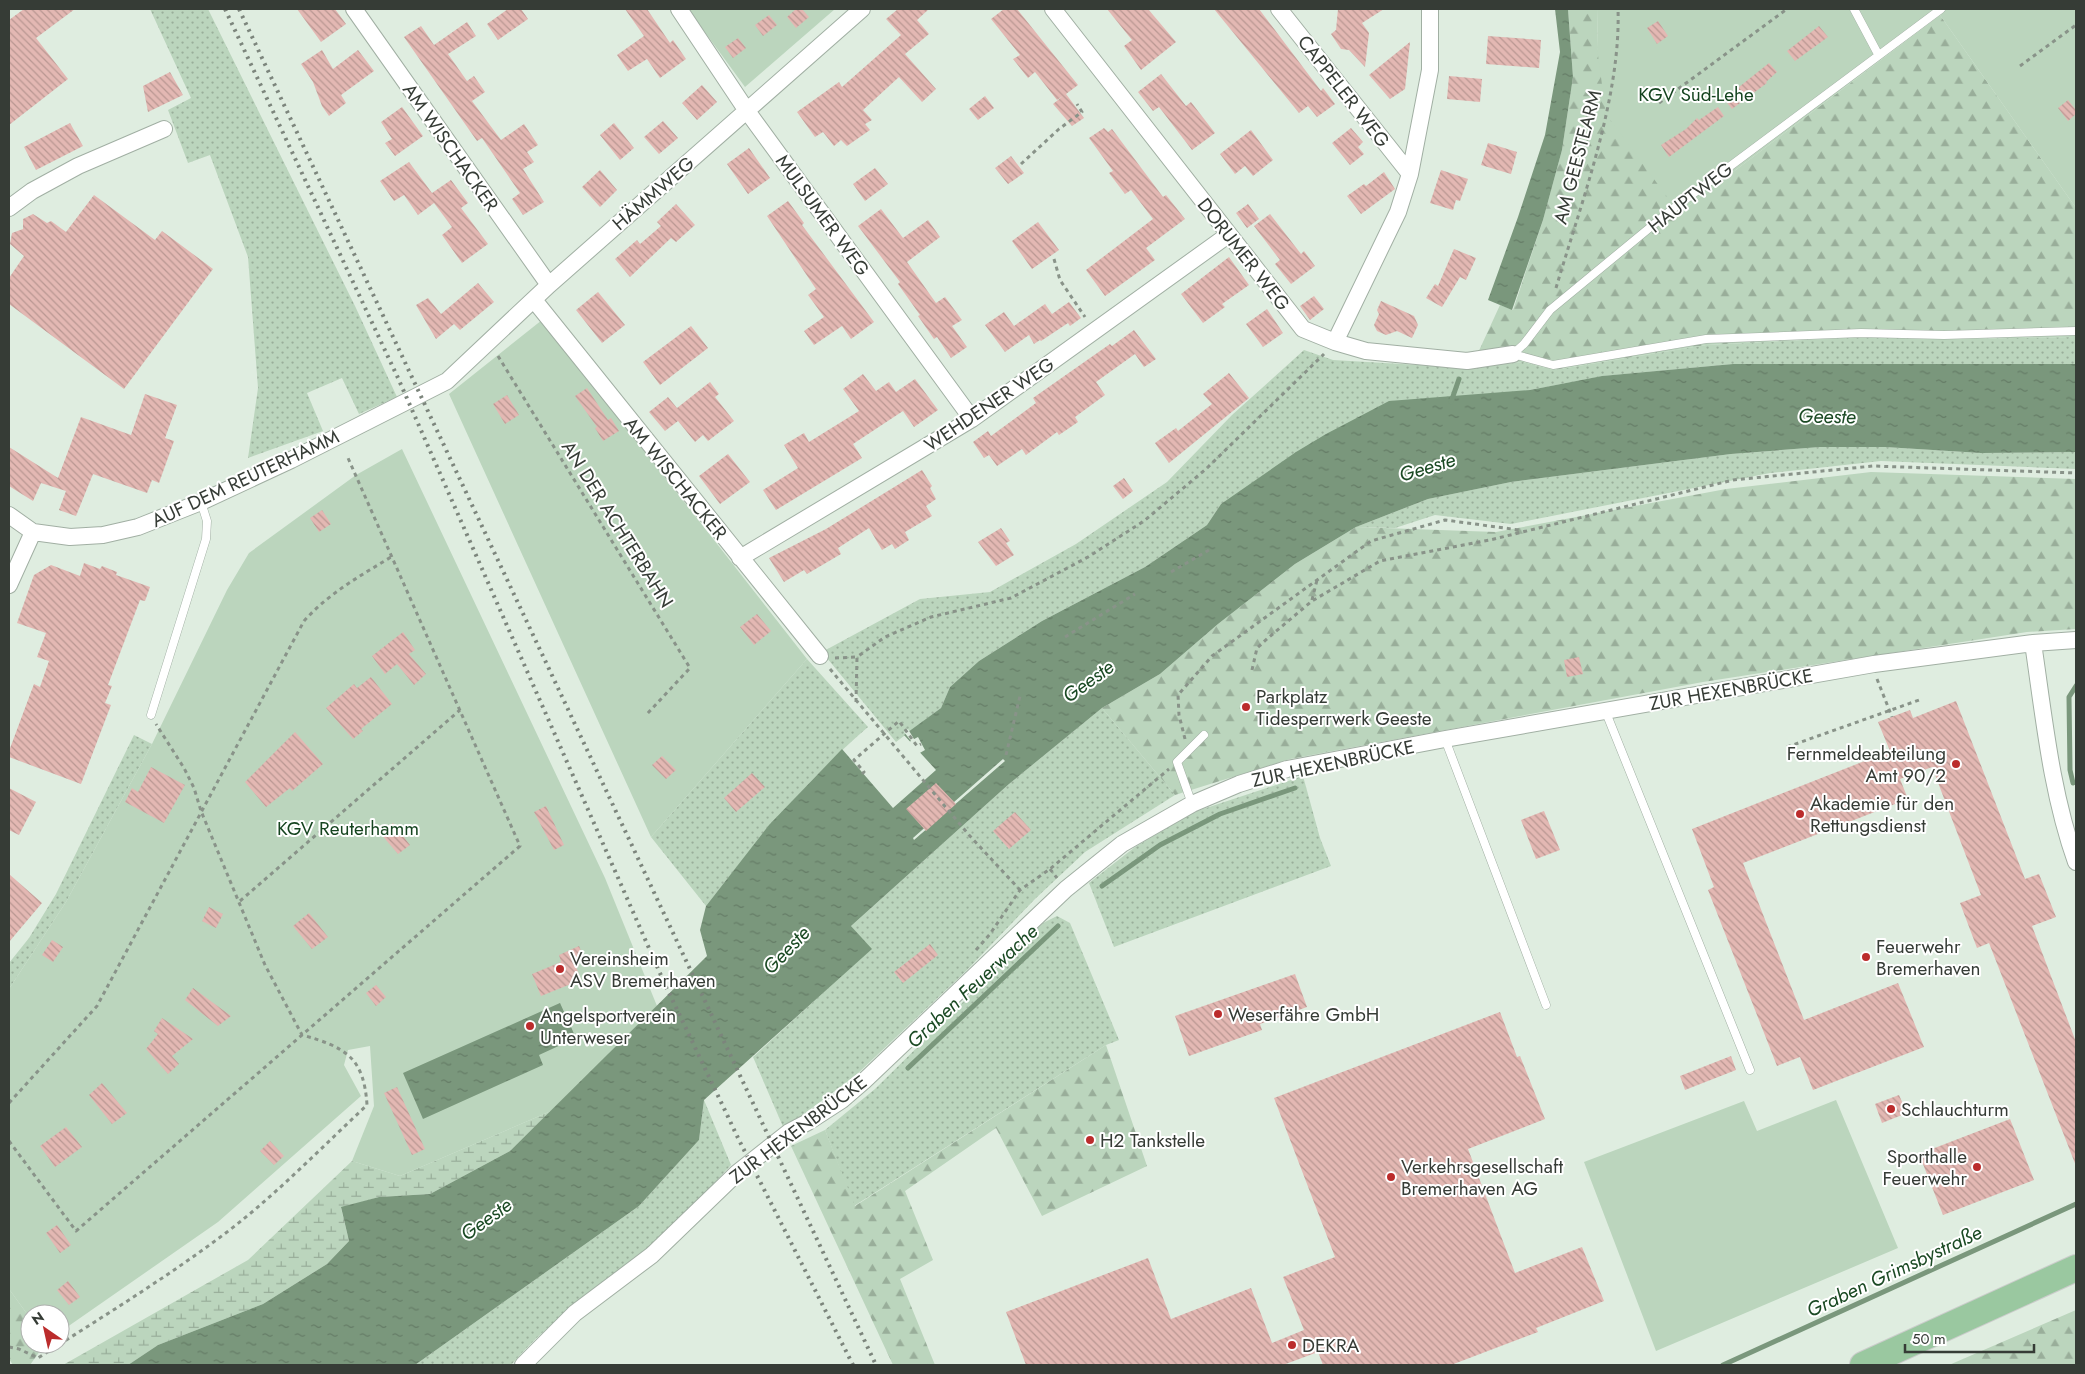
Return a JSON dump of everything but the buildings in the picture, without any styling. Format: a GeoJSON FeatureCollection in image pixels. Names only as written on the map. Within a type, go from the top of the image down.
{"type":"FeatureCollection","features":[{"type":"Feature","properties":{"kind":"highway"},"geometry":{"type":"LineString","coordinates":[[2032,1288],[2076,1253]]}},
{"type":"Feature","properties":{"kind":"highway"},"geometry":{"type":"LineString","coordinates":[[1863,1365],[2076,1268]]}},
{"type":"Feature","properties":{"kind":"street","name":"AM WISCHACKER"},"geometry":{"type":"LineString","coordinates":[[354,9],[549,285]]}},
{"type":"Feature","properties":{"kind":"street","name":"MULSUMER WEG"},"geometry":{"type":"LineString","coordinates":[[679,9],[747,111],[972,419]]}},
{"type":"Feature","properties":{"kind":"street","name":"HÄMMWEG"},"geometry":{"type":"LineString","coordinates":[[446,381],[549,285],[862,9]]}},
{"type":"Feature","properties":{"kind":"street","name":"DORUMER WEG"},"geometry":{"type":"LineString","coordinates":[[1053,9],[1303,329],[1335,342],[1366,351],[1467,361],[1513,354]]}},
{"type":"Feature","properties":{"kind":"street","name":"CAPPELER WEG"},"geometry":{"type":"LineString","coordinates":[[1279,9],[1410,174]]}},
{"type":"Feature","properties":{"kind":"street"},"geometry":{"type":"LineString","coordinates":[[1335,342],[1398,212],[1410,174],[1430,70],[1430,9]]}},
{"type":"Feature","properties":{"kind":"street"},"geometry":{"type":"LineString","coordinates":[[9,208],[32,191],[78,166],[164,129]]}},
{"type":"Feature","properties":{"kind":"street","name":"WEHDENER WEG"},"geometry":{"type":"LineString","coordinates":[[740,558],[972,419],[1228,235]]}},
{"type":"Feature","properties":{"kind":"street","name":"AM WISCHACKER"},"geometry":{"type":"LineString","coordinates":[[534,300],[820,656]]}},
{"type":"Feature","properties":{"kind":"street","name":"AUF DEM REUTERHAMM"},"geometry":{"type":"LineString","coordinates":[[9,515],[33,532],[70,538],[112,533],[138,527],[201,502],[291,460],[446,381]]}},
{"type":"Feature","properties":{"kind":"street"},"geometry":{"type":"LineString","coordinates":[[9,585],[33,532]]}},
{"type":"Feature","properties":{"kind":"street","name":"ZUR HEXENBRÜCKE"},"geometry":{"type":"LineString","coordinates":[[523,1365],[575,1313],[652,1255],[737,1173],[789,1132],[835,1104],[864,1081],[1066,888],[1122,844],[1192,804],[1239,784],[1287,770],[1445,739],[1874,664],[2033,643],[2076,640]]}},
{"type":"Feature","properties":{"kind":"street"},"geometry":{"type":"LineString","coordinates":[[2033,643],[2050,761],[2061,815],[2076,862]]}},
{"type":"Feature","properties":{"kind":"lane"},"geometry":{"type":"LineString","coordinates":[[1854,9],[1878,54]]}},
{"type":"Feature","properties":{"kind":"lane","name":"HAUPTWEG"},"geometry":{"type":"LineString","coordinates":[[1513,354],[1524,344],[1550,310],[1670,211],[1878,54],[1941,9]]}},
{"type":"Feature","properties":{"kind":"lane"},"geometry":{"type":"LineString","coordinates":[[1513,354],[1554,366],[1706,339],[1861,333],[1944,335],[2076,331]]}},
{"type":"Feature","properties":{"kind":"lane"},"geometry":{"type":"LineString","coordinates":[[151,715],[206,539],[207,521],[201,502]]}},
{"type":"Feature","properties":{"kind":"lane"},"geometry":{"type":"LineString","coordinates":[[1605,710],[1750,1070]]}},
{"type":"Feature","properties":{"kind":"lane"},"geometry":{"type":"LineString","coordinates":[[1192,804],[1177,762],[1204,735]]}},
{"type":"Feature","properties":{"kind":"lane"},"geometry":{"type":"LineString","coordinates":[[1445,739],[1546,1005]]}},
{"type":"Feature","properties":{"kind":"path","name":"AM GEESTEARM"},"geometry":{"type":"LineString","coordinates":[[1550,310],[1606,114],[1618,26],[1618,9]]}},
{"type":"Feature","properties":{"kind":"path"},"geometry":{"type":"LineString","coordinates":[[1659,103],[1787,9]]}},
{"type":"Feature","properties":{"kind":"path"},"geometry":{"type":"LineString","coordinates":[[2020,66],[2076,25]]}},
{"type":"Feature","properties":{"kind":"path"},"geometry":{"type":"LineString","coordinates":[[1021,164],[1059,129],[1082,112],[1077,104]]}},
{"type":"Feature","properties":{"kind":"path"},"geometry":{"type":"LineString","coordinates":[[1054,259],[1060,280],[1086,316],[1079,322]]}},
{"type":"Feature","properties":{"kind":"path","name":"AN DER ACHTERBAHN"},"geometry":{"type":"LineString","coordinates":[[489,341],[690,668],[646,714]]}},
{"type":"Feature","properties":{"kind":"path"},"geometry":{"type":"LineString","coordinates":[[820,656],[857,658],[885,638],[931,617],[1011,598],[1088,557],[1144,521],[1206,469],[1335,342]]}},
{"type":"Feature","properties":{"kind":"path"},"geometry":{"type":"LineString","coordinates":[[9,1141],[76,1231],[520,846],[348,458]]}},
{"type":"Feature","properties":{"kind":"path"},"geometry":{"type":"LineString","coordinates":[[1252,670],[1258,648],[1312,601],[1380,561],[1490,540],[1522,530],[1734,480],[1873,466],[2076,473]]}},
{"type":"Feature","properties":{"kind":"path"},"geometry":{"type":"LineString","coordinates":[[1187,751],[1179,715],[1178,695],[1212,656],[1371,541],[1445,520],[1522,530]]}},
{"type":"Feature","properties":{"kind":"path"},"geometry":{"type":"LineString","coordinates":[[1171,572],[1209,550]]}},
{"type":"Feature","properties":{"kind":"path"},"geometry":{"type":"LineString","coordinates":[[9,1103],[97,1006],[304,621],[320,603],[337,590],[391,557]]}},
{"type":"Feature","properties":{"kind":"path"},"geometry":{"type":"LineString","coordinates":[[1312,601],[1318,578]]}},
{"type":"Feature","properties":{"kind":"path"},"geometry":{"type":"LineString","coordinates":[[1065,637],[1135,594]]}},
{"type":"Feature","properties":{"kind":"path"},"geometry":{"type":"LineString","coordinates":[[820,656],[856,702],[968,835],[1020,890]]}},
{"type":"Feature","properties":{"kind":"path"},"geometry":{"type":"LineString","coordinates":[[856,702],[857,658]]}},
{"type":"Feature","properties":{"kind":"path"},"geometry":{"type":"LineString","coordinates":[[1874,664],[1892,717]]}},
{"type":"Feature","properties":{"kind":"path"},"geometry":{"type":"LineString","coordinates":[[1006,755],[1020,696]]}},
{"type":"Feature","properties":{"kind":"path"},"geometry":{"type":"LineString","coordinates":[[1787,746],[1922,699]]}},
{"type":"Feature","properties":{"kind":"path"},"geometry":{"type":"LineString","coordinates":[[240,902],[460,710]]}},
{"type":"Feature","properties":{"kind":"path"},"geometry":{"type":"LineString","coordinates":[[38,1358],[221,1237],[367,1105],[365,1083],[353,1059],[332,1044],[302,1035],[265,965],[201,811],[194,788],[184,768],[151,715]]}},
{"type":"Feature","properties":{"kind":"path"},"geometry":{"type":"LineString","coordinates":[[862,774],[864,772],[854,760],[900,722],[917,746],[921,744]]}},
{"type":"Feature","properties":{"kind":"path"},"geometry":{"type":"LineString","coordinates":[[990,934],[1020,890],[1050,869],[1177,762]]}},
{"type":"Feature","properties":{"kind":"path"},"geometry":{"type":"LineString","coordinates":[[9,1347],[19,1349],[38,1358],[41,1365]]}},
{"type":"Feature","properties":{"kind":"green space"},"geometry":{"type":"Polygon","coordinates":[[[150,9],[208,9],[355,306],[397,397],[359,414],[342,378],[307,393],[323,431],[248,458],[258,388],[248,257],[210,155],[188,163],[168,110],[191,98],[150,9]]]}},
{"type":"Feature","properties":{"kind":"green space"},"geometry":{"type":"Polygon","coordinates":[[[688,9],[835,9],[745,87],[688,9]]]}},
{"type":"Feature","properties":{"kind":"green space"},"geometry":{"type":"Polygon","coordinates":[[[1568,9],[1598,9],[1597,48],[1679,213],[1940,15],[2076,208],[2076,337],[1946,339],[1861,337],[1706,345],[1554,370],[1523,362],[1471,368],[1500,305],[1513,310],[1543,220],[1562,150],[1573,77],[1568,9]]]}},
{"type":"Feature","properties":{"kind":"green space","name":"KGV Süd-Lehe"},"geometry":{"type":"Polygon","coordinates":[[[1598,9],[2076,9],[2076,208],[1940,15],[1679,213],[1606,114],[1597,48],[1598,9]]]}},
{"type":"Feature","properties":{"kind":"green space"},"geometry":{"type":"Polygon","coordinates":[[[542,320],[807,659],[651,837],[449,394],[542,320]]]}},
{"type":"Feature","properties":{"kind":"green space"},"geometry":{"type":"Polygon","coordinates":[[[1861,337],[1946,339],[2076,337],[2076,364],[1733,364],[1603,376],[1530,390],[1221,504],[1207,525],[1145,567],[1042,621],[979,661],[950,687],[941,708],[896,742],[822,652],[920,599],[990,592],[1076,544],[1167,482],[1232,415],[1304,350],[1333,360],[1471,368],[1523,362],[1554,370],[1706,345],[1861,337]]]}},
{"type":"Feature","properties":{"kind":"green space"},"geometry":{"type":"Polygon","coordinates":[[[1820,447],[1885,447],[1981,453],[2076,452],[2076,469],[1881,461],[1770,473],[1511,524],[1435,515],[1395,528],[1356,527],[1428,499],[1511,482],[1731,454],[1820,447]]]}},
{"type":"Feature","properties":{"kind":"green space","name":"KGV Reuterhamm"},"geometry":{"type":"Polygon","coordinates":[[[402,449],[605,878],[657,1006],[551,1111],[400,1176],[352,1161],[374,1106],[370,1046],[348,1050],[344,1065],[361,1096],[218,1222],[70,1325],[70,1304],[20,1304],[9,1289],[9,989],[66,902],[152,744],[227,590],[249,553],[356,475],[402,449]]]}},
{"type":"Feature","properties":{"kind":"green space"},"geometry":{"type":"Polygon","coordinates":[[[1871,472],[2076,479],[2076,629],[2027,632],[1703,682],[1290,759],[1175,795],[1102,708],[1160,674],[1218,624],[1295,564],[1356,527],[1496,532],[1726,489],[1871,472]]]}},
{"type":"Feature","properties":{"kind":"green space"},"geometry":{"type":"Polygon","coordinates":[[[807,659],[868,727],[845,747],[782,812],[706,906],[651,837],[807,659]]]}},
{"type":"Feature","properties":{"kind":"green space"},"geometry":{"type":"Polygon","coordinates":[[[1102,708],[1175,795],[1085,852],[1035,899],[966,971],[856,1075],[784,1129],[753,1057],[871,949],[851,926],[1009,784],[1102,708]]]}},
{"type":"Feature","properties":{"kind":"green space"},"geometry":{"type":"Polygon","coordinates":[[[134,735],[152,744],[66,902],[9,989],[9,963],[29,938],[56,894],[134,735]]]}},
{"type":"Feature","properties":{"kind":"green space"},"geometry":{"type":"Polygon","coordinates":[[[1303,776],[1320,838],[1331,866],[1114,947],[1089,883],[1135,847],[1194,812],[1303,776]]]}},
{"type":"Feature","properties":{"kind":"green space"},"geometry":{"type":"Polygon","coordinates":[[[1057,916],[1070,923],[1119,1040],[1106,1045],[854,1206],[825,1130],[875,1089],[1043,923],[1057,916]]]}},
{"type":"Feature","properties":{"kind":"green space"},"geometry":{"type":"Polygon","coordinates":[[[1106,1045],[1147,1166],[1042,1216],[996,1128],[905,1191],[933,1260],[900,1279],[935,1365],[893,1365],[791,1146],[825,1130],[855,1206],[1106,1045]]]}},
{"type":"Feature","properties":{"kind":"green space"},"geometry":{"type":"Polygon","coordinates":[[[704,1100],[731,1165],[696,1204],[673,1226],[549,1327],[511,1365],[415,1365],[639,1206],[699,1140],[704,1100]]]}},
{"type":"Feature","properties":{"kind":"green space"},"geometry":{"type":"Polygon","coordinates":[[[1836,1100],[1898,1248],[1656,1351],[1584,1162],[1744,1101],[1757,1131],[1836,1100]]]}},
{"type":"Feature","properties":{"kind":"green space"},"geometry":{"type":"Polygon","coordinates":[[[551,1111],[510,1151],[430,1194],[379,1197],[341,1208],[349,1241],[327,1264],[263,1304],[158,1345],[128,1365],[63,1365],[248,1260],[352,1161],[400,1176],[551,1111]]]}},
{"type":"Feature","properties":{"kind":"green space"},"geometry":{"type":"Polygon","coordinates":[[[9,1289],[20,1304],[20,1354],[38,1354],[30,1365],[13,1365],[9,1359],[9,1289]]]}},
{"type":"Feature","properties":{"kind":"green space"},"geometry":{"type":"Polygon","coordinates":[[[2076,1310],[2076,1365],[1949,1365],[2076,1310]]]}},
{"type":"Feature","properties":{"kind":"water"},"geometry":{"type":"Polygon","coordinates":[[[1555,9],[1568,9],[1573,77],[1562,150],[1543,220],[1512,310],[1488,300],[1545,135],[1560,52],[1555,9]]]}},
{"type":"Feature","properties":{"kind":"water","name":"Geeste"},"geometry":{"type":"Polygon","coordinates":[[[1733,364],[2076,364],[2076,452],[1981,453],[1885,447],[1820,447],[1731,454],[1511,482],[1428,499],[1356,527],[1295,564],[1218,624],[1160,674],[1102,708],[1009,784],[851,926],[872,949],[704,1100],[699,1140],[639,1206],[415,1365],[128,1365],[158,1345],[263,1304],[327,1264],[349,1241],[341,1207],[379,1197],[430,1194],[510,1151],[707,956],[700,930],[706,906],[769,825],[842,749],[893,808],[936,770],[904,735],[941,708],[950,687],[979,661],[1042,621],[1145,567],[1207,525],[1221,504],[1296,452],[1389,401],[1530,390],[1602,376],[1733,364]],[[1003,759],[913,838],[914,840],[1005,761],[1003,759]]]}},
{"type":"Feature","properties":{"kind":"water"},"geometry":{"type":"Polygon","coordinates":[[[560,1003],[576,1038],[539,1055],[543,1065],[423,1119],[403,1073],[560,1003]]]}},
{"type":"Feature","properties":{"kind":"pier"},"geometry":{"type":"Polygon","coordinates":[[[908,729],[914,739],[918,737],[925,750],[918,754],[912,748],[909,742],[911,741],[904,732],[908,729]]]}},
{"type":"Feature","properties":{"kind":"waterway"},"geometry":{"type":"LineString","coordinates":[[1451,402],[1459,379]]}},
{"type":"Feature","properties":{"kind":"waterway","name":"Graben Feuerwache"},"geometry":{"type":"LineString","coordinates":[[2073,783],[2070,770],[2069,697],[2076,686]]}},
{"type":"Feature","properties":{"kind":"waterway","name":"Graben Feuerwache"},"geometry":{"type":"LineString","coordinates":[[1102,886],[1160,845],[1220,814],[1295,788]]}},
{"type":"Feature","properties":{"kind":"waterway","name":"Graben Feuerwache"},"geometry":{"type":"LineString","coordinates":[[908,1068],[1058,926]]}},
{"type":"Feature","properties":{"kind":"waterway","name":"Graben Grimsbystraße"},"geometry":{"type":"LineString","coordinates":[[1723,1365],[2076,1204]]}},
{"type":"Feature","properties":{"kind":"railway"},"geometry":{"type":"LineString","coordinates":[[225,9],[398,378],[663,980],[739,1140],[853,1365]]}},
{"type":"Feature","properties":{"kind":"railway"},"geometry":{"type":"LineString","coordinates":[[239,9],[876,1365]]}},
{"type":"Feature","properties":{"kind":"place","name":"Parkplatz Tidesperrwerk Geeste"},"geometry":{"type":"Point","coordinates":[1246,707]}},
{"type":"Feature","properties":{"kind":"place","name":"Fernmeldeabteilung Amt 90/2"},"geometry":{"type":"Point","coordinates":[1956,764]}},
{"type":"Feature","properties":{"kind":"place","name":"Akademie für den Rettungsdienst"},"geometry":{"type":"Point","coordinates":[1800,814]}},
{"type":"Feature","properties":{"kind":"place","name":"Feuerwehr Bremerhaven"},"geometry":{"type":"Point","coordinates":[1866,957]}},
{"type":"Feature","properties":{"kind":"place","name":"Vereinsheim ASV Bremerhaven"},"geometry":{"type":"Point","coordinates":[560,969]}},
{"type":"Feature","properties":{"kind":"place","name":"Weserfähre GmbH"},"geometry":{"type":"Point","coordinates":[1218,1014]}},
{"type":"Feature","properties":{"kind":"place","name":"Angelsportverein Unterweser"},"geometry":{"type":"Point","coordinates":[530,1026]}},
{"type":"Feature","properties":{"kind":"place","name":"Schlauchturm"},"geometry":{"type":"Point","coordinates":[1891,1109]}},
{"type":"Feature","properties":{"kind":"place","name":"H2 Tankstelle"},"geometry":{"type":"Point","coordinates":[1090,1140]}},
{"type":"Feature","properties":{"kind":"place","name":"Sporthalle Feuerwehr"},"geometry":{"type":"Point","coordinates":[1977,1167]}},
{"type":"Feature","properties":{"kind":"place","name":"Verkehrsgesellschaft Bremerhaven AG"},"geometry":{"type":"Point","coordinates":[1391,1177]}},
{"type":"Feature","properties":{"kind":"place","name":"DEKRA"},"geometry":{"type":"Point","coordinates":[1292,1345]}}]}
